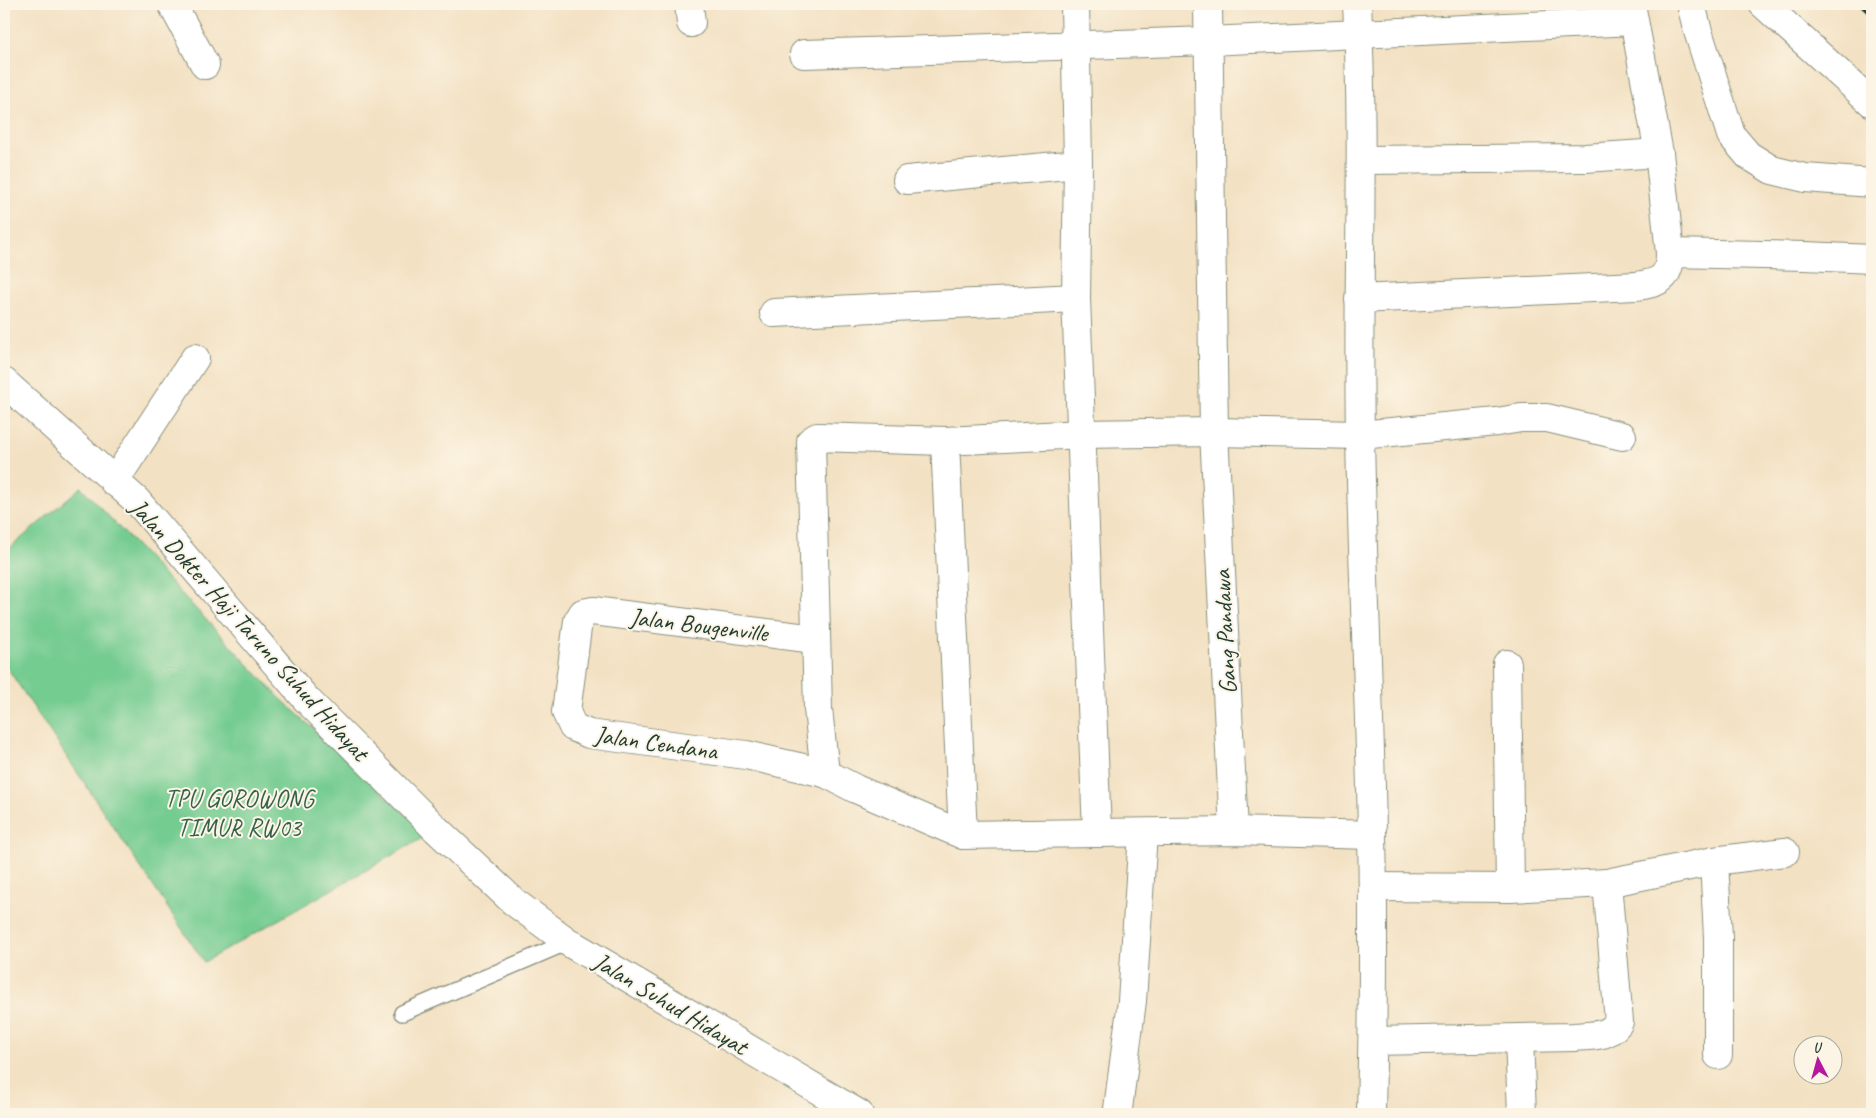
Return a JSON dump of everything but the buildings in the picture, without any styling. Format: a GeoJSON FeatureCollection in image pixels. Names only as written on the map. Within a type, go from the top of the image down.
{"type":"FeatureCollection","features":[{"type":"Feature","properties":{"kind":"street"},"geometry":{"type":"LineString","coordinates":[[172,4],[205,65]]}},
{"type":"Feature","properties":{"kind":"street"},"geometry":{"type":"LineString","coordinates":[[1075,4],[1078,164],[1076,298],[1098,833]]}},
{"type":"Feature","properties":{"kind":"street","name":"Gang Pandawa"},"geometry":{"type":"LineString","coordinates":[[1208,4],[1214,432],[1234,832]]}},
{"type":"Feature","properties":{"kind":"street"},"geometry":{"type":"LineString","coordinates":[[1357,4],[1361,160],[1360,435],[1373,887],[1371,1114]]}},
{"type":"Feature","properties":{"kind":"street"},"geometry":{"type":"LineString","coordinates":[[1691,4],[1731,135],[1748,156],[1772,170],[1805,178],[1872,183]]}},
{"type":"Feature","properties":{"kind":"street"},"geometry":{"type":"LineString","coordinates":[[1763,4],[1872,103]]}},
{"type":"Feature","properties":{"kind":"street"},"geometry":{"type":"LineString","coordinates":[[804,54],[1209,41],[1359,34],[1632,12],[1659,153],[1670,253],[1670,265],[1666,274],[1656,283],[1636,286],[1359,300]]}},
{"type":"Feature","properties":{"kind":"street"},"geometry":{"type":"LineString","coordinates":[[1361,160],[1585,158],[1659,153]]}},
{"type":"Feature","properties":{"kind":"street"},"geometry":{"type":"LineString","coordinates":[[907,180],[1078,164]]}},
{"type":"Feature","properties":{"kind":"street"},"geometry":{"type":"LineString","coordinates":[[1670,253],[1872,259]]}},
{"type":"Feature","properties":{"kind":"street"},"geometry":{"type":"LineString","coordinates":[[774,313],[1076,298]]}},
{"type":"Feature","properties":{"kind":"street"},"geometry":{"type":"LineString","coordinates":[[114,482],[195,358]]}},
{"type":"Feature","properties":{"kind":"street","name":"Jalan Dokter Haji Taruno Suhud Hidayat"},"geometry":{"type":"LineString","coordinates":[[4,382],[137,501],[307,700],[491,881]]}},
{"type":"Feature","properties":{"kind":"street"},"geometry":{"type":"LineString","coordinates":[[825,773],[818,709],[815,639],[811,441],[817,437],[945,441],[1082,434],[1214,432],[1360,435],[1521,418],[1547,418],[1622,436]]}},
{"type":"Feature","properties":{"kind":"street"},"geometry":{"type":"LineString","coordinates":[[945,441],[963,835],[1234,832],[1372,835]]}},
{"type":"Feature","properties":{"kind":"street","name":"Jalan Bougenville"},"geometry":{"type":"LineString","coordinates":[[583,613],[593,611],[815,639]]}},
{"type":"Feature","properties":{"kind":"street","name":"Jalan Cendana"},"geometry":{"type":"LineString","coordinates":[[583,613],[578,621],[566,712],[573,726],[589,734],[746,755],[825,773],[856,789],[963,835]]}},
{"type":"Feature","properties":{"kind":"street"},"geometry":{"type":"LineString","coordinates":[[1507,664],[1510,888]]}},
{"type":"Feature","properties":{"kind":"street"},"geometry":{"type":"LineString","coordinates":[[1118,1109],[1132,1001],[1142,833]]}},
{"type":"Feature","properties":{"kind":"street"},"geometry":{"type":"LineString","coordinates":[[1373,887],[1510,888],[1607,884],[1714,861],[1785,852]]}},
{"type":"Feature","properties":{"kind":"street"},"geometry":{"type":"LineString","coordinates":[[1714,861],[1718,937],[1718,1055]]}},
{"type":"Feature","properties":{"kind":"street","name":"Jalan Suhud Hidayat"},"geometry":{"type":"LineString","coordinates":[[491,881],[535,919],[568,942],[859,1114]]}},
{"type":"Feature","properties":{"kind":"street"},"geometry":{"type":"LineString","coordinates":[[1373,1041],[1574,1037],[1608,1034],[1619,1022],[1607,884]]}},
{"type":"Feature","properties":{"kind":"street"},"geometry":{"type":"LineString","coordinates":[[1519,1038],[1522,1114]]}},
{"type":"Feature","properties":{"kind":"lane"},"geometry":{"type":"LineString","coordinates":[[402,1012],[568,942]]}},
{"type":"Feature","properties":{"kind":"green space","name":"TPU GOROWONG TIMUR RW03"},"geometry":{"type":"Polygon","coordinates":[[[81,487],[279,697],[428,835],[204,962],[4,663],[4,553],[81,487]]]}},
{"type":"Feature","properties":{"kind":"railway"},"geometry":{"type":"LineString","coordinates":[[1860,4],[1872,15]]}}]}
